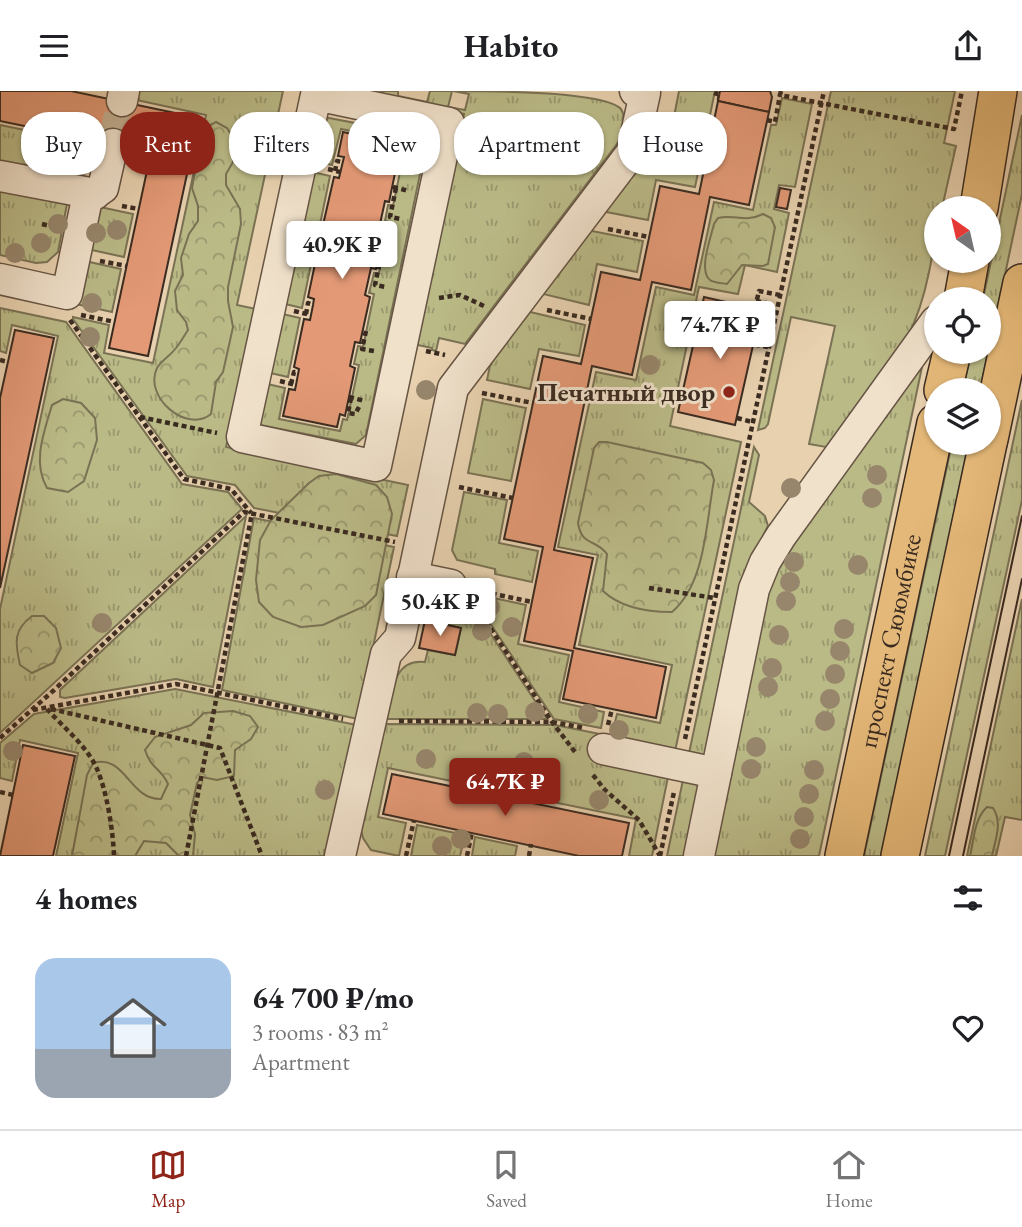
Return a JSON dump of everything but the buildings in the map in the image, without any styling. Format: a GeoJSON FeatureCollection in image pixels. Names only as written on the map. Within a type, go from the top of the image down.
{"type":"FeatureCollection","features":[{"type":"Feature","properties":{"kind":"main road"},"geometry":{"type":"LineString","coordinates":[[981,196],[998,91]]}},
{"type":"Feature","properties":{"kind":"main road","name":"проспект Сююмбике"},"geometry":{"type":"LineString","coordinates":[[1001,389],[1020,312]]}},
{"type":"Feature","properties":{"kind":"main road","name":"проспект Сююмбике"},"geometry":{"type":"LineString","coordinates":[[844,856],[929,455]]}},
{"type":"Feature","properties":{"kind":"main road","name":"проспект Сююмбике"},"geometry":{"type":"LineString","coordinates":[[900,856],[985,455]]}},
{"type":"Feature","properties":{"kind":"street"},"geometry":{"type":"LineString","coordinates":[[635,91],[645,93],[641,112]]}},
{"type":"Feature","properties":{"kind":"street"},"geometry":{"type":"LineString","coordinates":[[316,95],[358,97],[449,123],[376,466],[242,437],[316,95]]}},
{"type":"Feature","properties":{"kind":"street"},"geometry":{"type":"LineString","coordinates":[[0,279],[67,294],[87,199],[103,188],[113,144]]}},
{"type":"Feature","properties":{"kind":"street"},"geometry":{"type":"LineString","coordinates":[[340,856],[386,654],[400,638],[453,388],[618,170]]}},
{"type":"Feature","properties":{"kind":"street"},"geometry":{"type":"LineString","coordinates":[[0,176],[95,194]]}},
{"type":"Feature","properties":{"kind":"street"},"geometry":{"type":"LineString","coordinates":[[699,856],[754,589],[765,562],[786,528],[924,338]]}},
{"type":"Feature","properties":{"kind":"street"},"geometry":{"type":"LineString","coordinates":[[412,577],[457,586]]}},
{"type":"Feature","properties":{"kind":"street"},"geometry":{"type":"LineString","coordinates":[[592,753],[680,765],[716,773]]}},
{"type":"Feature","properties":{"kind":"path"},"geometry":{"type":"LineString","coordinates":[[717,91],[715,97],[719,98]]}},
{"type":"Feature","properties":{"kind":"path"},"geometry":{"type":"LineString","coordinates":[[660,856],[824,91]]}},
{"type":"Feature","properties":{"kind":"path"},"geometry":{"type":"LineString","coordinates":[[767,120],[775,122],[781,93],[821,104],[954,129],[962,91]]}},
{"type":"Feature","properties":{"kind":"path"},"geometry":{"type":"LineString","coordinates":[[335,171],[337,161],[342,162]]}},
{"type":"Feature","properties":{"kind":"path"},"geometry":{"type":"LineString","coordinates":[[578,223],[649,237]]}},
{"type":"Feature","properties":{"kind":"path"},"geometry":{"type":"LineString","coordinates":[[321,240],[323,231],[328,232]]}},
{"type":"Feature","properties":{"kind":"path"},"geometry":{"type":"LineString","coordinates":[[755,309],[759,291],[780,295]]}},
{"type":"Feature","properties":{"kind":"path"},"geometry":{"type":"LineString","coordinates":[[443,299],[460,295],[480,305]]}},
{"type":"Feature","properties":{"kind":"path"},"geometry":{"type":"LineString","coordinates":[[756,301],[766,303],[757,345],[768,347]]}},
{"type":"Feature","properties":{"kind":"path"},"geometry":{"type":"LineString","coordinates":[[306,314],[308,303],[313,305]]}},
{"type":"Feature","properties":{"kind":"path"},"geometry":{"type":"LineString","coordinates":[[517,303],[591,319]]}},
{"type":"Feature","properties":{"kind":"path"},"geometry":{"type":"LineString","coordinates":[[64,311],[184,479],[231,489],[252,513]]}},
{"type":"Feature","properties":{"kind":"path"},"geometry":{"type":"LineString","coordinates":[[76,314],[115,322]]}},
{"type":"Feature","properties":{"kind":"path"},"geometry":{"type":"LineString","coordinates":[[402,345],[474,361]]}},
{"type":"Feature","properties":{"kind":"path"},"geometry":{"type":"LineString","coordinates":[[0,360],[8,362]]}},
{"type":"Feature","properties":{"kind":"path"},"geometry":{"type":"LineString","coordinates":[[291,384],[293,372],[298,373]]}},
{"type":"Feature","properties":{"kind":"path"},"geometry":{"type":"LineString","coordinates":[[453,388],[533,404]]}},
{"type":"Feature","properties":{"kind":"path"},"geometry":{"type":"LineString","coordinates":[[351,398],[348,413],[355,414]]}},
{"type":"Feature","properties":{"kind":"path"},"geometry":{"type":"LineString","coordinates":[[138,416],[200,430]]}},
{"type":"Feature","properties":{"kind":"path"},"geometry":{"type":"LineString","coordinates":[[737,418],[752,422]]}},
{"type":"Feature","properties":{"kind":"path"},"geometry":{"type":"LineString","coordinates":[[432,481],[513,498]]}},
{"type":"Feature","properties":{"kind":"path"},"geometry":{"type":"LineString","coordinates":[[0,737],[32,711],[244,512],[419,546]]}},
{"type":"Feature","properties":{"kind":"path"},"geometry":{"type":"LineString","coordinates":[[186,856],[252,513]]}},
{"type":"Feature","properties":{"kind":"path"},"geometry":{"type":"LineString","coordinates":[[457,586],[532,602]]}},
{"type":"Feature","properties":{"kind":"path"},"geometry":{"type":"LineString","coordinates":[[457,586],[552,722],[592,753],[606,790],[639,820],[660,856]]}},
{"type":"Feature","properties":{"kind":"path"},"geometry":{"type":"LineString","coordinates":[[649,588],[715,598]]}},
{"type":"Feature","properties":{"kind":"path"},"geometry":{"type":"LineString","coordinates":[[32,711],[176,684],[337,718]]}},
{"type":"Feature","properties":{"kind":"path"},"geometry":{"type":"LineString","coordinates":[[46,708],[220,747],[262,856]]}},
{"type":"Feature","properties":{"kind":"path"},"geometry":{"type":"LineString","coordinates":[[46,708],[85,751],[97,769],[112,828],[114,856]]}},
{"type":"Feature","properties":{"kind":"path"},"geometry":{"type":"LineString","coordinates":[[371,721],[552,722],[592,753]]}},
{"type":"Feature","properties":{"kind":"path"},"geometry":{"type":"LineString","coordinates":[[0,792],[13,795]]}},
{"type":"Feature","properties":{"kind":"path"},"geometry":{"type":"LineString","coordinates":[[406,856],[414,820]]}},
{"type":"Feature","properties":{"kind":"path"},"geometry":{"type":"LineString","coordinates":[[467,856],[472,832]]}},
{"type":"Feature","properties":{"kind":"path"},"geometry":{"type":"LineString","coordinates":[[529,856],[531,844]]}},
{"type":"Feature","properties":{"kind":"green space"},"geometry":{"type":"Polygon","coordinates":[[[134,91],[283,91],[278,112],[229,112],[229,175],[265,175],[237,305],[256,309],[226,447],[408,485],[397,536],[254,508],[235,485],[187,476],[73,319],[109,325],[104,353],[153,363],[193,175],[215,175],[215,112],[192,112],[132,99],[134,91]]]}},
{"type":"Feature","properties":{"kind":"green space"},"geometry":{"type":"Polygon","coordinates":[[[380,91],[398,91],[398,96],[427,102],[430,91],[452,91],[448,107],[465,110],[469,94],[453,91],[569,95],[610,103],[622,112],[618,112],[618,143],[604,161],[604,112],[455,112],[389,98],[380,91]]]}},
{"type":"Feature","properties":{"kind":"green space"},"geometry":{"type":"Polygon","coordinates":[[[679,91],[715,91],[711,112],[675,112],[679,91]]]}},
{"type":"Feature","properties":{"kind":"green space"},"geometry":{"type":"Polygon","coordinates":[[[831,91],[955,91],[944,143],[956,146],[945,196],[924,196],[924,273],[929,273],[908,336],[826,447],[809,444],[835,326],[791,317],[768,424],[758,430],[831,91]]]}},
{"type":"Feature","properties":{"kind":"green space"},"geometry":{"type":"Polygon","coordinates":[[[782,98],[812,104],[795,187],[779,185],[774,209],[789,213],[777,272],[745,265],[738,294],[699,287],[670,426],[741,442],[674,756],[610,743],[617,714],[660,723],[672,665],[579,645],[598,555],[558,547],[596,372],[636,380],[656,287],[694,295],[714,202],[753,210],[771,125],[776,125],[782,98]]]}},
{"type":"Feature","properties":{"kind":"green space"},"geometry":{"type":"Polygon","coordinates":[[[1022,115],[1022,194],[1001,293],[1001,287],[986,287],[989,273],[1001,273],[1001,214],[1022,115]]]}},
{"type":"Feature","properties":{"kind":"green space"},"geometry":{"type":"Polygon","coordinates":[[[334,119],[348,122],[348,130],[341,129],[334,157],[334,119]]]}},
{"type":"Feature","properties":{"kind":"green space"},"geometry":{"type":"Polygon","coordinates":[[[215,123],[229,131],[226,185],[240,209],[241,224],[228,287],[233,327],[223,372],[216,382],[211,414],[201,419],[190,419],[180,416],[162,401],[154,379],[159,365],[174,351],[188,330],[186,322],[177,310],[175,291],[183,275],[181,258],[189,234],[198,221],[198,206],[192,188],[194,175],[215,175],[215,123]]]}},
{"type":"Feature","properties":{"kind":"green space"},"geometry":{"type":"Polygon","coordinates":[[[0,125],[21,129],[21,173],[0,170],[0,125]]]}},
{"type":"Feature","properties":{"kind":"green space"},"geometry":{"type":"Polygon","coordinates":[[[454,159],[454,175],[593,175],[465,344],[439,338],[436,351],[413,344],[454,159]]]}},
{"type":"Feature","properties":{"kind":"green space"},"geometry":{"type":"Polygon","coordinates":[[[38,175],[83,175],[77,180],[38,175]]]}},
{"type":"Feature","properties":{"kind":"green space"},"geometry":{"type":"Polygon","coordinates":[[[307,175],[330,176],[318,234],[296,229],[307,175]]]}},
{"type":"Feature","properties":{"kind":"green space"},"geometry":{"type":"Polygon","coordinates":[[[399,175],[420,175],[366,435],[356,444],[260,425],[258,422],[263,383],[285,388],[279,419],[340,431],[343,419],[347,420],[359,365],[354,364],[358,346],[363,347],[374,294],[369,293],[374,273],[379,273],[389,222],[385,221],[388,205],[393,206],[399,175]]]}},
{"type":"Feature","properties":{"kind":"green space"},"geometry":{"type":"Polygon","coordinates":[[[630,175],[698,175],[695,187],[656,180],[648,220],[601,211],[630,175]]]}},
{"type":"Feature","properties":{"kind":"green space"},"geometry":{"type":"Polygon","coordinates":[[[0,183],[67,204],[58,252],[47,262],[36,263],[0,255],[0,183]]]}},
{"type":"Feature","properties":{"kind":"green space"},"geometry":{"type":"Polygon","coordinates":[[[100,207],[133,214],[124,257],[87,249],[100,207]]]}},
{"type":"Feature","properties":{"kind":"green space"},"geometry":{"type":"Polygon","coordinates":[[[763,214],[771,218],[775,227],[768,264],[742,265],[727,284],[710,280],[705,262],[714,224],[718,218],[751,218],[763,214]]]}},
{"type":"Feature","properties":{"kind":"green space"},"geometry":{"type":"Polygon","coordinates":[[[587,230],[643,241],[637,272],[597,264],[589,305],[539,293],[587,230]]]}},
{"type":"Feature","properties":{"kind":"green space"},"geometry":{"type":"Polygon","coordinates":[[[294,240],[315,245],[302,308],[281,303],[294,240]]]}},
{"type":"Feature","properties":{"kind":"green space"},"geometry":{"type":"Polygon","coordinates":[[[85,261],[121,269],[112,312],[76,304],[85,261]]]}},
{"type":"Feature","properties":{"kind":"green space"},"geometry":{"type":"Polygon","coordinates":[[[0,308],[66,322],[182,484],[228,492],[242,509],[0,733],[0,609],[58,336],[12,325],[6,353],[0,351],[0,308]]]}},
{"type":"Feature","properties":{"kind":"green space"},"geometry":{"type":"Polygon","coordinates":[[[526,311],[585,325],[579,356],[539,349],[530,389],[487,380],[492,356],[526,311]]]}},
{"type":"Feature","properties":{"kind":"green space"},"geometry":{"type":"Polygon","coordinates":[[[278,313],[300,318],[288,377],[266,372],[278,313]]]}},
{"type":"Feature","properties":{"kind":"green space"},"geometry":{"type":"Polygon","coordinates":[[[968,364],[985,364],[983,378],[966,378],[968,364]]]}},
{"type":"Feature","properties":{"kind":"green space"},"geometry":{"type":"Polygon","coordinates":[[[922,367],[819,856],[709,856],[774,567],[848,456],[922,367]]]}},
{"type":"Feature","properties":{"kind":"green space"},"geometry":{"type":"Polygon","coordinates":[[[63,399],[81,403],[95,418],[97,440],[84,481],[68,492],[47,488],[40,468],[41,447],[52,405],[63,399]]]}},
{"type":"Feature","properties":{"kind":"green space"},"geometry":{"type":"Polygon","coordinates":[[[483,399],[526,408],[511,481],[468,473],[483,399]]]}},
{"type":"Feature","properties":{"kind":"green space"},"geometry":{"type":"Polygon","coordinates":[[[1022,400],[1022,500],[945,856],[925,856],[1022,400]]]}},
{"type":"Feature","properties":{"kind":"green space"},"geometry":{"type":"Polygon","coordinates":[[[599,442],[703,463],[711,470],[714,480],[703,551],[692,585],[672,612],[635,608],[603,591],[607,554],[583,536],[578,523],[594,448],[599,442]]]}},
{"type":"Feature","properties":{"kind":"green space"},"geometry":{"type":"Polygon","coordinates":[[[754,447],[759,455],[749,502],[765,516],[768,526],[752,557],[709,755],[688,758],[754,447]]]}},
{"type":"Feature","properties":{"kind":"green space"},"geometry":{"type":"Polygon","coordinates":[[[949,455],[966,455],[881,856],[864,856],[949,455]]]}},
{"type":"Feature","properties":{"kind":"green space"},"geometry":{"type":"Polygon","coordinates":[[[336,474],[376,485],[387,497],[392,514],[376,595],[365,606],[323,625],[301,627],[273,617],[259,602],[256,580],[260,540],[271,520],[309,483],[319,476],[336,474]]]}},
{"type":"Feature","properties":{"kind":"green space"},"geometry":{"type":"Polygon","coordinates":[[[464,492],[507,500],[499,543],[538,551],[532,582],[495,574],[495,569],[457,560],[452,550],[464,492]]]}},
{"type":"Feature","properties":{"kind":"green space"},"geometry":{"type":"Polygon","coordinates":[[[246,516],[213,687],[176,679],[60,697],[60,690],[246,516]]]}},
{"type":"Feature","properties":{"kind":"green space"},"geometry":{"type":"Polygon","coordinates":[[[254,518],[394,547],[358,719],[222,690],[254,518]]]}},
{"type":"Feature","properties":{"kind":"green space"},"geometry":{"type":"Polygon","coordinates":[[[462,591],[547,719],[386,719],[395,680],[406,666],[414,662],[425,662],[428,650],[455,655],[461,628],[443,624],[449,600],[462,591]]]}},
{"type":"Feature","properties":{"kind":"green space"},"geometry":{"type":"Polygon","coordinates":[[[470,593],[526,605],[518,644],[569,655],[559,702],[604,712],[601,728],[554,719],[470,593]]]}},
{"type":"Feature","properties":{"kind":"green space"},"geometry":{"type":"Polygon","coordinates":[[[1022,599],[1022,820],[1005,817],[996,856],[967,856],[1022,599]]]}},
{"type":"Feature","properties":{"kind":"green space"},"geometry":{"type":"Polygon","coordinates":[[[32,616],[44,616],[56,628],[61,648],[53,663],[32,673],[20,665],[17,637],[21,626],[32,616]]]}},
{"type":"Feature","properties":{"kind":"green space"},"geometry":{"type":"Polygon","coordinates":[[[175,689],[357,725],[327,856],[56,856],[78,753],[20,740],[12,781],[0,778],[0,743],[34,714],[175,689]]]}},
{"type":"Feature","properties":{"kind":"green space"},"geometry":{"type":"Polygon","coordinates":[[[233,711],[250,716],[258,727],[251,739],[235,750],[234,776],[217,780],[202,777],[197,783],[190,815],[195,834],[193,856],[179,856],[166,843],[144,841],[135,856],[72,856],[87,775],[93,763],[113,765],[142,793],[161,799],[168,784],[145,750],[155,737],[191,725],[204,713],[233,711]]]}},
{"type":"Feature","properties":{"kind":"green space"},"geometry":{"type":"Polygon","coordinates":[[[385,724],[555,725],[600,734],[595,756],[669,772],[652,856],[629,856],[636,819],[388,768],[378,817],[406,823],[399,856],[371,850],[361,830],[385,724]]]}},
{"type":"Feature","properties":{"kind":"green space"},"geometry":{"type":"Polygon","coordinates":[[[684,775],[700,780],[687,856],[667,856],[684,775]]]}},
{"type":"Feature","properties":{"kind":"green space"},"geometry":{"type":"Polygon","coordinates":[[[987,807],[993,808],[997,820],[992,856],[970,856],[977,824],[987,807]]]}},
{"type":"Feature","properties":{"kind":"green space"},"geometry":{"type":"Polygon","coordinates":[[[417,825],[465,835],[460,856],[411,856],[417,825]]]}},
{"type":"Feature","properties":{"kind":"green space"},"geometry":{"type":"Polygon","coordinates":[[[475,837],[517,846],[515,856],[472,856],[475,837]]]}},
{"type":"Feature","properties":{"kind":"tunnel"},"geometry":{"type":"LineString","coordinates":[[113,144],[122,101]]}},
{"type":"Feature","properties":{"kind":"tram line"},"geometry":{"type":"LineString","coordinates":[[949,856],[1022,516]]}},
{"type":"Feature","properties":{"kind":"tram line"},"geometry":{"type":"LineString","coordinates":[[963,856],[1022,579]]}},
{"type":"Feature","properties":{"kind":"place","name":"Печатный двор"},"geometry":{"type":"Point","coordinates":[729,392]}}]}
